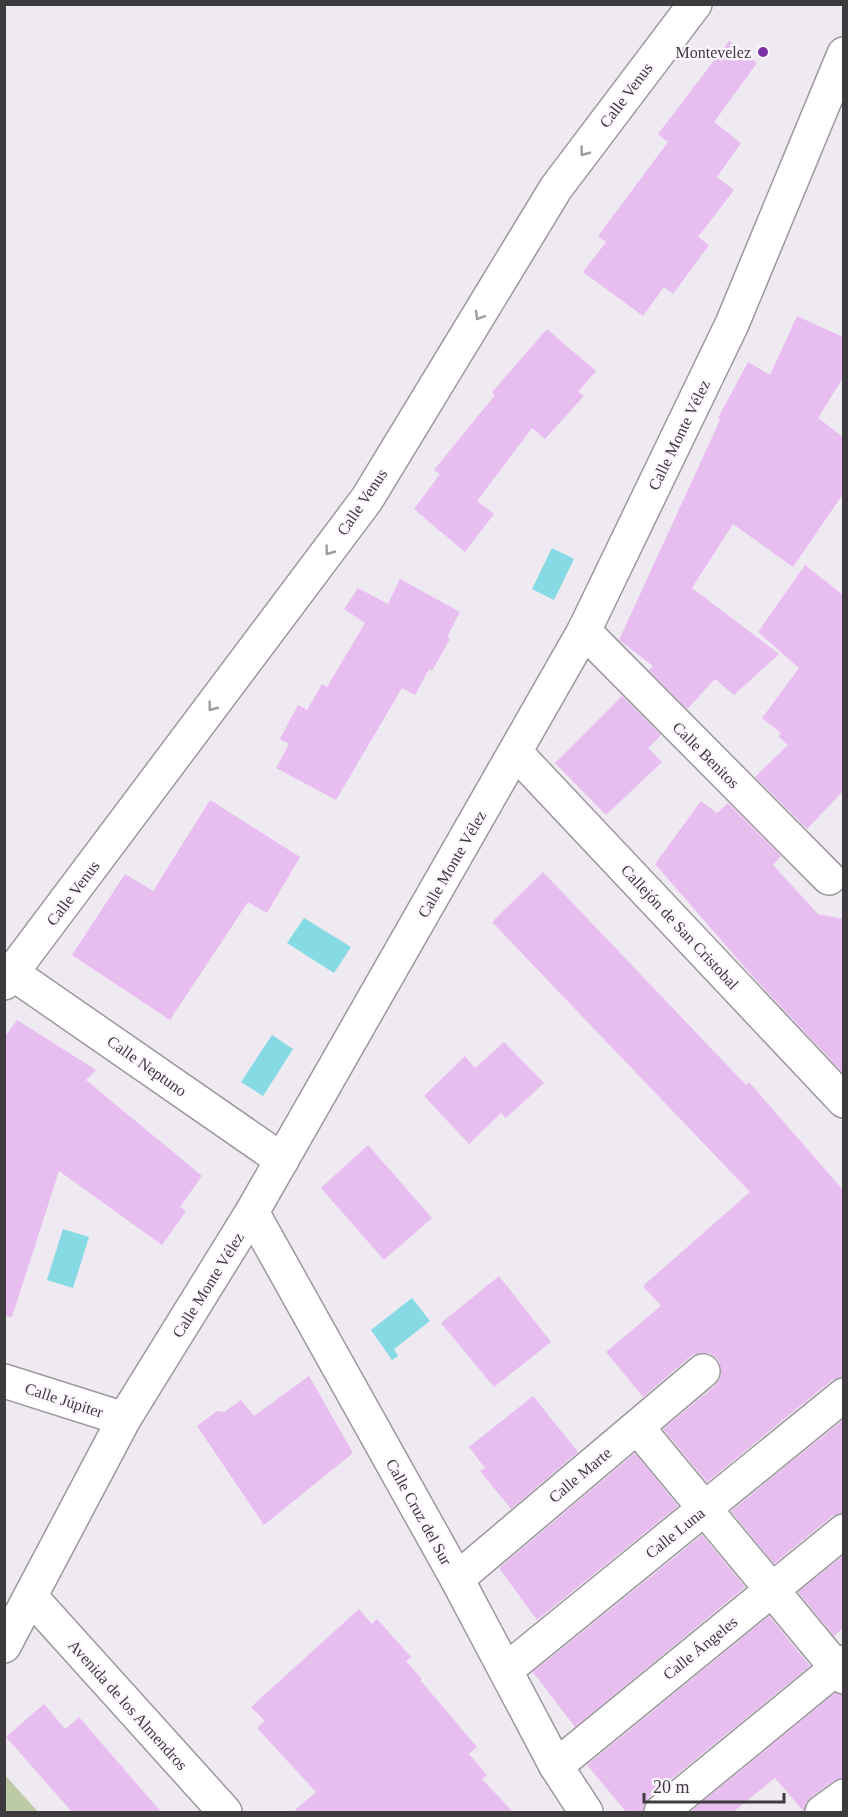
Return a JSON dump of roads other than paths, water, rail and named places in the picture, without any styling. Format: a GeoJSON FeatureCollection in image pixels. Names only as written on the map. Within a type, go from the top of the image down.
{"type":"FeatureCollection","features":[{"type":"Feature","properties":{"kind":"street","name":"Calle Venus"},"geometry":{"type":"LineString","coordinates":[[8,978],[368,499],[556,188],[695,4]]}},
{"type":"Feature","properties":{"kind":"street","name":"Calle Monte Vélez"},"geometry":{"type":"LineString","coordinates":[[4,1646],[124,1419],[252,1212],[584,632],[732,324],[843,54]]}},
{"type":"Feature","properties":{"kind":"street","name":"Calle Benitos"},"geometry":{"type":"LineString","coordinates":[[584,632],[829,878]]}},
{"type":"Feature","properties":{"kind":"street","name":"Callejón de San Cristobal"},"geometry":{"type":"LineString","coordinates":[[516,753],[843,1101]]}},
{"type":"Feature","properties":{"kind":"street","name":"Calle Neptuno"},"geometry":{"type":"LineString","coordinates":[[8,978],[282,1160]]}},
{"type":"Feature","properties":{"kind":"street","name":"Calle Cruz del Sur"},"geometry":{"type":"LineString","coordinates":[[252,1212],[457,1579],[556,1766],[586,1812]]}},
{"type":"Feature","properties":{"kind":"street","name":"Calle Marte"},"geometry":{"type":"LineString","coordinates":[[457,1579],[704,1371]]}},
{"type":"Feature","properties":{"kind":"street","name":"Calle Júpiter"},"geometry":{"type":"LineString","coordinates":[[4,1381],[124,1419]]}},
{"type":"Feature","properties":{"kind":"street","name":"Calle Luna"},"geometry":{"type":"LineString","coordinates":[[506,1670],[843,1395]]}},
{"type":"Feature","properties":{"kind":"street"},"geometry":{"type":"LineString","coordinates":[[637,1427],[771,1590],[841,1669],[660,1812]]}},
{"type":"Feature","properties":{"kind":"street","name":"Calle Ángeles"},"geometry":{"type":"LineString","coordinates":[[556,1766],[843,1531]]}},
{"type":"Feature","properties":{"kind":"street","name":"Avenida de los Almendros"},"geometry":{"type":"LineString","coordinates":[[31,1597],[225,1812]]}},
{"type":"Feature","properties":{"kind":"street"},"geometry":{"type":"LineString","coordinates":[[822,1812],[843,1796]]}},
{"type":"Feature","properties":{"kind":"water"},"geometry":{"type":"Polygon","coordinates":[[[552,548],[574,559],[554,600],[532,589],[552,548]]]}},
{"type":"Feature","properties":{"kind":"water"},"geometry":{"type":"Polygon","coordinates":[[[304,918],[351,947],[334,973],[287,943],[304,918]]]}},
{"type":"Feature","properties":{"kind":"water"},"geometry":{"type":"Polygon","coordinates":[[[272,1035],[293,1049],[263,1096],[241,1082],[272,1035]]]}},
{"type":"Feature","properties":{"kind":"water"},"geometry":{"type":"Polygon","coordinates":[[[63,1229],[89,1237],[73,1288],[47,1280],[63,1229]]]}},
{"type":"Feature","properties":{"kind":"water"},"geometry":{"type":"Polygon","coordinates":[[[412,1298],[430,1321],[394,1349],[398,1356],[392,1360],[371,1330],[412,1298]]]}},
{"type":"Feature","properties":{"kind":"place","name":"Montevelez"},"geometry":{"type":"Point","coordinates":[763,52]}}]}
